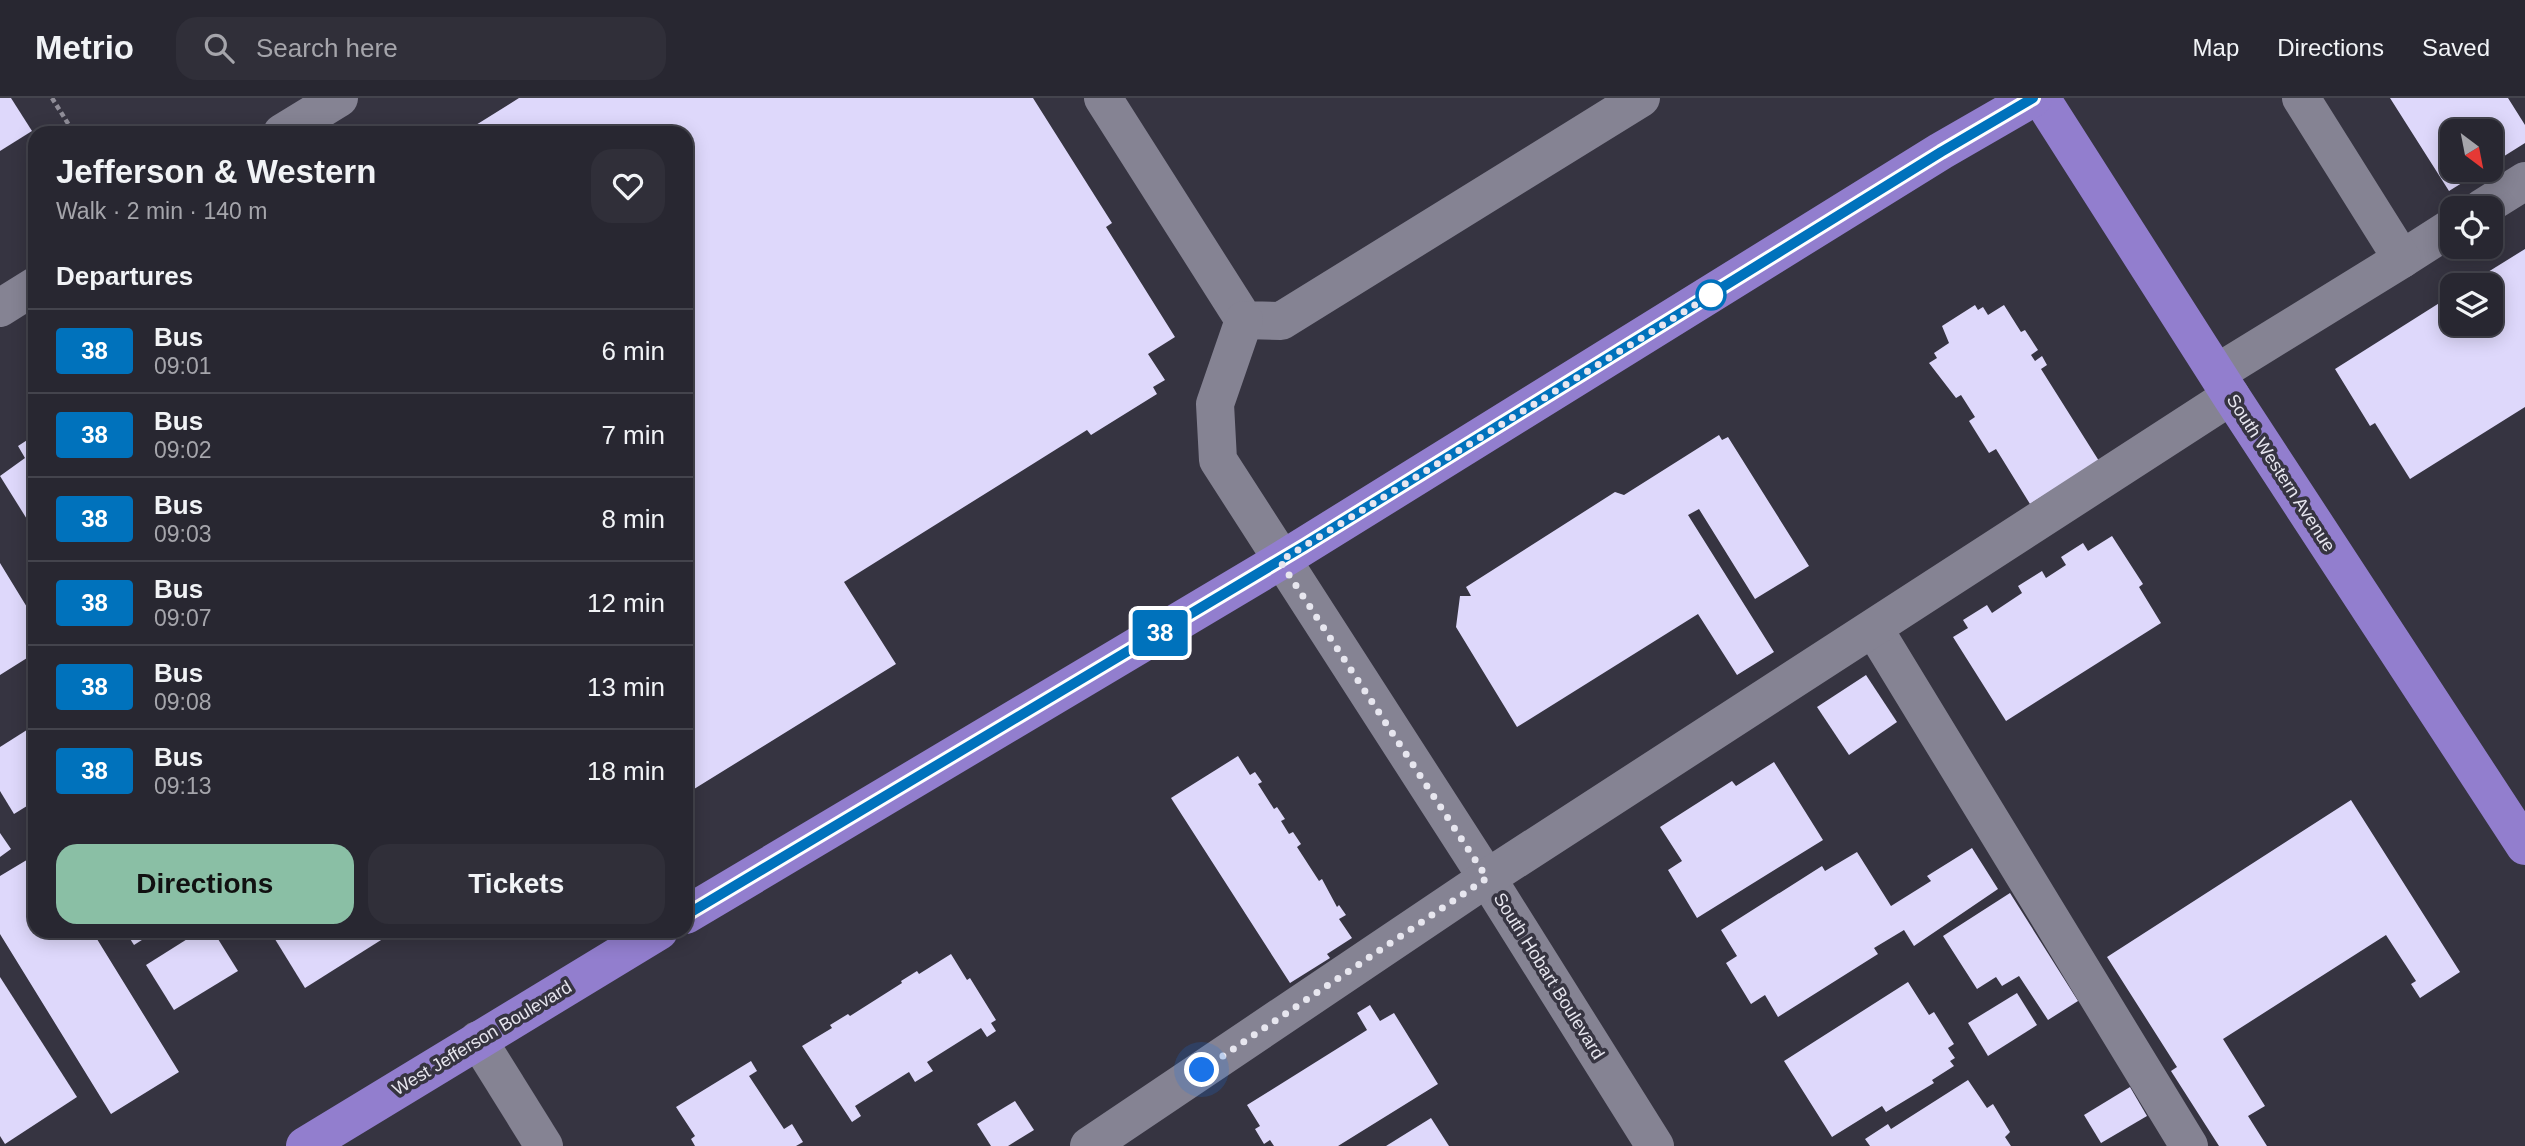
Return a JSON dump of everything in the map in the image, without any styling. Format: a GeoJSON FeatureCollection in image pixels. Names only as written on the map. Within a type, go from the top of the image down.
{"type":"FeatureCollection","features":[{"type":"Feature","properties":{"kind":"main road"},"geometry":{"type":"LineString","coordinates":[[693,911],[1280,561],[1929,159],[2033,98]]}},
{"type":"Feature","properties":{"kind":"main road","name":"South Western Avenue"},"geometry":{"type":"LineString","coordinates":[[2041,98],[2224,385],[2525,846]]}},
{"type":"Feature","properties":{"kind":"main road","name":"West Jefferson Boulevard"},"geometry":{"type":"LineString","coordinates":[[304,1146],[647,938]]}},
{"type":"Feature","properties":{"kind":"street"},"geometry":{"type":"LineString","coordinates":[[293,126],[339,98]]}},
{"type":"Feature","properties":{"kind":"street"},"geometry":{"type":"LineString","coordinates":[[1104,98],[1244,320],[1281,321],[1641,98]]}},
{"type":"Feature","properties":{"kind":"street"},"geometry":{"type":"LineString","coordinates":[[2301,98],[2402,259]]}},
{"type":"Feature","properties":{"kind":"street"},"geometry":{"type":"LineString","coordinates":[[2501,196],[2525,181]]}},
{"type":"Feature","properties":{"kind":"street"},"geometry":{"type":"LineString","coordinates":[[1089,1146],[1487,878],[1874,629],[2440,235]]}},
{"type":"Feature","properties":{"kind":"street"},"geometry":{"type":"LineString","coordinates":[[0,308],[28,290]]}},
{"type":"Feature","properties":{"kind":"street","name":"South Hobart Boulevard"},"geometry":{"type":"LineString","coordinates":[[1244,320],[1215,404],[1218,460],[1280,561],[1487,878],[1655,1146]]}},
{"type":"Feature","properties":{"kind":"street"},"geometry":{"type":"LineString","coordinates":[[1874,629],[2189,1146]]}},
{"type":"Feature","properties":{"kind":"street"},"geometry":{"type":"LineString","coordinates":[[478,1040],[544,1146]]}},
{"type":"Feature","properties":{"kind":"path"},"geometry":{"type":"LineString","coordinates":[[52,98],[70,126]]}},
{"type":"Feature","properties":{"kind":"building"},"geometry":{"type":"Polygon","coordinates":[[[0,98],[11,98],[29,126],[28,134],[0,151],[0,98]]]}},
{"type":"Feature","properties":{"kind":"building"},"geometry":{"type":"Polygon","coordinates":[[[519,98],[1033,98],[1112,223],[1106,227],[1175,337],[1148,354],[1165,380],[1153,387],[1157,394],[1091,435],[1087,430],[844,582],[896,664],[693,790],[693,126],[474,126],[519,98]]]}},
{"type":"Feature","properties":{"kind":"building"},"geometry":{"type":"Polygon","coordinates":[[[2390,98],[2508,98],[2525,125],[2525,143],[2503,157],[2503,119],[2440,119],[2440,177],[2390,98]]]}},
{"type":"Feature","properties":{"kind":"building"},"geometry":{"type":"Polygon","coordinates":[[[2443,182],[2464,182],[2449,191],[2443,182]]]}},
{"type":"Feature","properties":{"kind":"building"},"geometry":{"type":"Polygon","coordinates":[[[2525,249],[2525,407],[2410,479],[2375,423],[2370,426],[2335,369],[2440,303],[2440,336],[2503,336],[2503,273],[2486,273],[2525,249]]]}},
{"type":"Feature","properties":{"kind":"building"},"geometry":{"type":"Polygon","coordinates":[[[1975,305],[1978,310],[1983,307],[1988,315],[2004,305],[2021,332],[2025,330],[2038,350],[2031,355],[2035,361],[2042,356],[2047,365],[2041,369],[2099,461],[2030,504],[1996,449],[1989,453],[1969,421],[1975,417],[1961,395],[1956,398],[1929,363],[1937,358],[1934,353],[1949,343],[1942,326],[1975,305]]]}},
{"type":"Feature","properties":{"kind":"building"},"geometry":{"type":"Polygon","coordinates":[[[1719,435],[1722,440],[1728,437],[1809,566],[1755,599],[1699,509],[1688,515],[1774,652],[1737,675],[1698,614],[1517,727],[1456,627],[1460,596],[1471,596],[1466,587],[1615,492],[1624,495],[1719,435]]]}},
{"type":"Feature","properties":{"kind":"building"},"geometry":{"type":"Polygon","coordinates":[[[28,440],[28,521],[0,476],[25,458],[18,446],[28,440]]]}},
{"type":"Feature","properties":{"kind":"building"},"geometry":{"type":"Polygon","coordinates":[[[2112,536],[2143,584],[2139,587],[2161,623],[2006,721],[1953,637],[1968,628],[1963,620],[1987,605],[1992,613],[2022,593],[2018,586],[2042,571],[2046,578],[2066,565],[2061,557],[2083,543],[2088,551],[2112,536]]]}},
{"type":"Feature","properties":{"kind":"building"},"geometry":{"type":"Polygon","coordinates":[[[0,563],[28,609],[28,657],[0,675],[0,563]]]}},
{"type":"Feature","properties":{"kind":"building"},"geometry":{"type":"Polygon","coordinates":[[[1866,675],[1897,722],[1849,755],[1817,707],[1866,675]]]}},
{"type":"Feature","properties":{"kind":"building"},"geometry":{"type":"Polygon","coordinates":[[[28,729],[28,805],[14,814],[0,791],[0,747],[28,729]]]}},
{"type":"Feature","properties":{"kind":"building"},"geometry":{"type":"Polygon","coordinates":[[[1238,756],[1250,775],[1255,772],[1262,782],[1258,784],[1274,809],[1277,807],[1285,819],[1281,821],[1289,834],[1293,832],[1301,844],[1297,847],[1319,881],[1322,879],[1337,907],[1339,905],[1346,915],[1339,919],[1352,938],[1327,954],[1330,958],[1290,983],[1171,798],[1238,756]]]}},
{"type":"Feature","properties":{"kind":"building"},"geometry":{"type":"Polygon","coordinates":[[[1774,762],[1823,840],[1697,918],[1668,870],[1682,861],[1660,827],[1732,781],[1736,786],[1774,762]]]}},
{"type":"Feature","properties":{"kind":"building"},"geometry":{"type":"Polygon","coordinates":[[[2351,800],[2460,972],[2420,998],[2411,984],[2416,981],[2386,935],[2223,1039],[2265,1106],[2248,1116],[2267,1146],[2219,1146],[2171,1071],[2177,1067],[2107,957],[2351,800]]]}},
{"type":"Feature","properties":{"kind":"building"},"geometry":{"type":"Polygon","coordinates":[[[0,833],[11,849],[0,857],[0,833]]]}},
{"type":"Feature","properties":{"kind":"building"},"geometry":{"type":"Polygon","coordinates":[[[1972,848],[1998,889],[1914,946],[1904,930],[1874,948],[1878,954],[1778,1017],[1765,995],[1751,1004],[1726,963],[1737,956],[1721,930],[1822,866],[1825,871],[1857,852],[1891,906],[1931,881],[1927,876],[1972,848]]]}},
{"type":"Feature","properties":{"kind":"building"},"geometry":{"type":"Polygon","coordinates":[[[28,859],[28,938],[96,938],[179,1072],[111,1114],[0,934],[0,876],[28,859]]]}},
{"type":"Feature","properties":{"kind":"building"},"geometry":{"type":"Polygon","coordinates":[[[2010,893],[2078,1001],[2048,1020],[2019,976],[2002,986],[1996,977],[1977,989],[1943,936],[2010,893]]]}},
{"type":"Feature","properties":{"kind":"building"},"geometry":{"type":"Polygon","coordinates":[[[130,938],[145,938],[134,945],[130,938]]]}},
{"type":"Feature","properties":{"kind":"building"},"geometry":{"type":"Polygon","coordinates":[[[189,938],[217,938],[238,971],[174,1010],[146,965],[189,938]]]}},
{"type":"Feature","properties":{"kind":"building"},"geometry":{"type":"Polygon","coordinates":[[[274,938],[384,938],[305,988],[274,938]]]}},
{"type":"Feature","properties":{"kind":"building"},"geometry":{"type":"Polygon","coordinates":[[[951,954],[967,980],[970,978],[996,1020],[991,1023],[996,1031],[987,1037],[981,1028],[927,1062],[933,1071],[915,1082],[909,1072],[855,1106],[861,1116],[852,1122],[802,1046],[832,1028],[830,1025],[848,1014],[850,1016],[917,971],[919,974],[951,954]]]}},
{"type":"Feature","properties":{"kind":"building"},"geometry":{"type":"Polygon","coordinates":[[[0,977],[77,1097],[5,1144],[0,1136],[0,977]]]}},
{"type":"Feature","properties":{"kind":"building"},"geometry":{"type":"Polygon","coordinates":[[[1908,982],[1929,1015],[1934,1012],[1954,1044],[1948,1048],[1955,1058],[1950,1061],[1954,1066],[1932,1080],[1934,1083],[1886,1112],[1882,1106],[1832,1137],[1784,1061],[1908,982]]]}},
{"type":"Feature","properties":{"kind":"building"},"geometry":{"type":"Polygon","coordinates":[[[2017,993],[2037,1025],[1988,1056],[1968,1023],[2017,993]]]}},
{"type":"Feature","properties":{"kind":"building"},"geometry":{"type":"Polygon","coordinates":[[[1370,1005],[1380,1021],[1394,1013],[1438,1084],[1338,1146],[1274,1146],[1270,1140],[1264,1144],[1255,1129],[1260,1126],[1247,1105],[1367,1030],[1357,1013],[1370,1005]]]}},
{"type":"Feature","properties":{"kind":"building"},"geometry":{"type":"Polygon","coordinates":[[[751,1061],[757,1071],[749,1076],[784,1129],[792,1124],[803,1142],[796,1146],[695,1146],[691,1139],[695,1136],[676,1107],[751,1061]]]}},
{"type":"Feature","properties":{"kind":"building"},"geometry":{"type":"Polygon","coordinates":[[[1968,1080],[1987,1108],[1993,1104],[2010,1132],[2005,1137],[2011,1146],[1870,1146],[1865,1139],[1888,1124],[1891,1129],[1968,1080]]]}},
{"type":"Feature","properties":{"kind":"building"},"geometry":{"type":"Polygon","coordinates":[[[2130,1087],[2147,1116],[2101,1143],[2084,1115],[2130,1087]]]}},
{"type":"Feature","properties":{"kind":"building"},"geometry":{"type":"Polygon","coordinates":[[[1015,1101],[1034,1130],[1008,1146],[991,1146],[977,1124],[1015,1101]]]}},
{"type":"Feature","properties":{"kind":"building"},"geometry":{"type":"Polygon","coordinates":[[[1431,1118],[1449,1146],[1386,1146],[1431,1118]]]}},
{"type":"Feature","properties":{"kind":"bus line","name":"38"},"geometry":{"type":"LineString","coordinates":[[693,911],[1280,561],[1941,152],[2033,98]]}},
{"type":"Feature","properties":{"kind":"route"},"geometry":{"type":"LineString","coordinates":[[1202,1070],[1487,878],[1280,561],[1711,295]]}}]}
